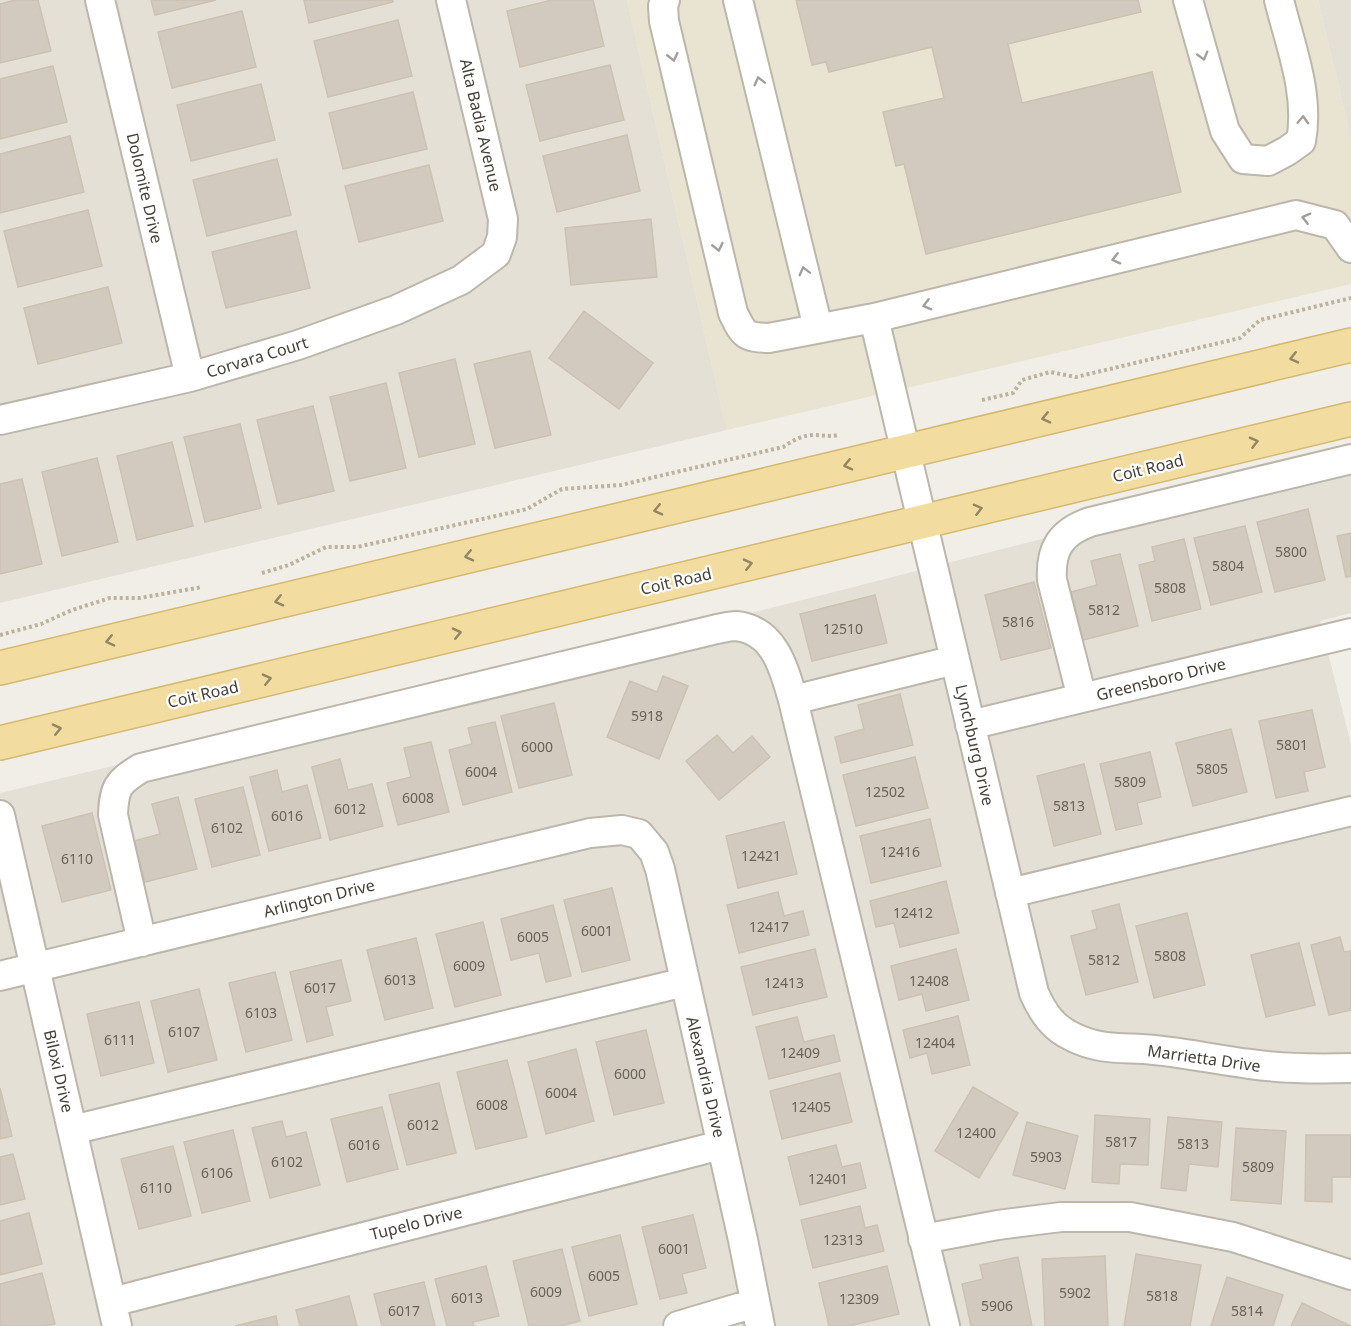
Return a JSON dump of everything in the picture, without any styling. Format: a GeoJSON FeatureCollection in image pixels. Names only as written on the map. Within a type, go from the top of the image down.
{"type":"FeatureCollection","features":[{"type":"Feature","properties":{"kind":"main road"},"geometry":{"type":"LineString","coordinates":[[0,668],[1351,345]]}},
{"type":"Feature","properties":{"kind":"main road","name":"Coit Road"},"geometry":{"type":"LineString","coordinates":[[0,743],[1351,419]]}},
{"type":"Feature","properties":{"kind":"street","name":"Dolomite Drive"},"geometry":{"type":"LineString","coordinates":[[100,0],[190,377]]}},
{"type":"Feature","properties":{"kind":"street","name":"Alta Badia Avenue"},"geometry":{"type":"LineString","coordinates":[[451,0],[503,219],[503,233],[497,251]]}},
{"type":"Feature","properties":{"kind":"street"},"geometry":{"type":"LineString","coordinates":[[665,0],[664,21],[733,313],[744,333],[754,338],[769,338],[874,318],[1296,215],[1335,225],[1351,248]]}},
{"type":"Feature","properties":{"kind":"street"},"geometry":{"type":"LineString","coordinates":[[738,0],[818,328]]}},
{"type":"Feature","properties":{"kind":"street"},"geometry":{"type":"LineString","coordinates":[[1188,0],[1225,131],[1243,159],[1268,161],[1300,141],[1304,125],[1304,100],[1279,0]]}},
{"type":"Feature","properties":{"kind":"street","name":"Corvara Court"},"geometry":{"type":"LineString","coordinates":[[0,420],[190,377],[298,345],[396,310],[461,280],[497,251]]}},
{"type":"Feature","properties":{"kind":"street","name":"Lynchburg Drive"},"geometry":{"type":"LineString","coordinates":[[874,318],[1034,993],[1048,1020],[1060,1030]]}},
{"type":"Feature","properties":{"kind":"street"},"geometry":{"type":"LineString","coordinates":[[1082,698],[1052,580],[1052,560],[1056,548],[1065,536],[1079,526],[1090,522],[1351,459]]}},
{"type":"Feature","properties":{"kind":"street"},"geometry":{"type":"LineString","coordinates":[[142,942],[113,815],[114,795],[122,780],[141,768],[694,634],[735,626],[753,631],[771,645],[782,662],[793,700],[945,1326]]}},
{"type":"Feature","properties":{"kind":"street","name":"Greensboro Drive"},"geometry":{"type":"LineString","coordinates":[[970,725],[1350,637]]}},
{"type":"Feature","properties":{"kind":"street"},"geometry":{"type":"LineString","coordinates":[[793,700],[955,660]]}},
{"type":"Feature","properties":{"kind":"street"},"geometry":{"type":"LineString","coordinates":[[1010,893],[1351,811]]}},
{"type":"Feature","properties":{"kind":"street","name":"Biloxi Drive"},"geometry":{"type":"LineString","coordinates":[[0,815],[114,1314]]}},
{"type":"Feature","properties":{"kind":"street","name":"Arlington Drive"},"geometry":{"type":"LineString","coordinates":[[0,976],[590,833],[622,830],[639,834]]}},
{"type":"Feature","properties":{"kind":"street","name":"Alexandria Drive"},"geometry":{"type":"LineString","coordinates":[[639,834],[654,852],[660,869],[758,1314]]}},
{"type":"Feature","properties":{"kind":"street"},"geometry":{"type":"LineString","coordinates":[[72,1131],[685,982]]}},
{"type":"Feature","properties":{"kind":"street","name":"Marrietta Drive"},"geometry":{"type":"LineString","coordinates":[[1060,1030],[1105,1048],[1153,1050],[1250,1065],[1306,1070],[1351,1068]]}},
{"type":"Feature","properties":{"kind":"street","name":"Tupelo Drive"},"geometry":{"type":"LineString","coordinates":[[114,1314],[721,1145]]}},
{"type":"Feature","properties":{"kind":"street"},"geometry":{"type":"LineString","coordinates":[[923,1239],[1061,1216],[1130,1217],[1233,1237],[1351,1275]]}},
{"type":"Feature","properties":{"kind":"street"},"geometry":{"type":"LineString","coordinates":[[678,1326],[758,1314]]}},
{"type":"Feature","properties":{"kind":"path"},"geometry":{"type":"LineString","coordinates":[[972,403],[1013,393],[1022,380],[1050,372],[1076,377],[1240,338],[1260,321],[1351,298]]}},
{"type":"Feature","properties":{"kind":"path"},"geometry":{"type":"LineString","coordinates":[[257,574],[289,565],[326,547],[357,547],[527,508],[562,489],[621,485],[783,447],[798,438],[812,434],[830,437],[842,434]]}},
{"type":"Feature","properties":{"kind":"path"},"geometry":{"type":"LineString","coordinates":[[0,635],[41,624],[72,610],[110,598],[140,598],[204,587]]}},
{"type":"Feature","properties":{"kind":"shaded area"},"geometry":{"type":"Polygon","coordinates":[[[0,0],[627,0],[727,430],[0,603],[0,0]]]}},
{"type":"Feature","properties":{"kind":"shaded area"},"geometry":{"type":"Polygon","coordinates":[[[627,0],[1318,0],[1351,139],[1351,284],[727,430],[627,0]]]}},
{"type":"Feature","properties":{"kind":"shaded area"},"geometry":{"type":"Polygon","coordinates":[[[1318,0],[1351,0],[1351,139],[1318,0]]]}},
{"type":"Feature","properties":{"kind":"shaded area"},"geometry":{"type":"Polygon","coordinates":[[[1351,460],[1351,613],[1320,621],[1351,744],[1351,1326],[0,1326],[0,793],[775,607],[1351,460]]]}},
{"type":"Feature","properties":{"kind":"building"},"geometry":{"type":"Polygon","coordinates":[[[15,0],[38,0],[51,51],[0,63],[0,4],[15,0]]]}},
{"type":"Feature","properties":{"kind":"building"},"geometry":{"type":"Polygon","coordinates":[[[151,0],[216,0],[155,15],[151,0]]]}},
{"type":"Feature","properties":{"kind":"building"},"geometry":{"type":"Polygon","coordinates":[[[304,0],[393,0],[393,2],[309,23],[304,0]]]}},
{"type":"Feature","properties":{"kind":"building"},"geometry":{"type":"Polygon","coordinates":[[[552,0],[593,0],[604,46],[520,67],[507,11],[552,0]]]}},
{"type":"Feature","properties":{"kind":"building"},"geometry":{"type":"Polygon","coordinates":[[[796,0],[1138,0],[1141,12],[1008,44],[1022,103],[1152,72],[1181,192],[926,254],[904,164],[896,166],[883,112],[944,98],[932,47],[829,72],[826,62],[812,65],[796,0]]]}},
{"type":"Feature","properties":{"kind":"building"},"geometry":{"type":"Polygon","coordinates":[[[242,11],[256,67],[172,88],[158,32],[242,11]]]}},
{"type":"Feature","properties":{"kind":"building"},"geometry":{"type":"Polygon","coordinates":[[[398,20],[412,76],[328,97],[314,41],[398,20]]]}},
{"type":"Feature","properties":{"kind":"building"},"geometry":{"type":"Polygon","coordinates":[[[610,65],[624,120],[540,141],[526,85],[610,65]]]}},
{"type":"Feature","properties":{"kind":"building"},"geometry":{"type":"Polygon","coordinates":[[[53,66],[67,122],[0,139],[0,79],[53,66]]]}},
{"type":"Feature","properties":{"kind":"building"},"geometry":{"type":"Polygon","coordinates":[[[261,84],[275,140],[191,161],[177,105],[261,84]]]}},
{"type":"Feature","properties":{"kind":"building"},"geometry":{"type":"Polygon","coordinates":[[[413,92],[427,149],[343,169],[329,113],[413,92]]]}},
{"type":"Feature","properties":{"kind":"building"},"geometry":{"type":"Polygon","coordinates":[[[627,135],[640,191],[557,212],[543,156],[627,135]]]}},
{"type":"Feature","properties":{"kind":"building"},"geometry":{"type":"Polygon","coordinates":[[[70,136],[84,192],[0,213],[0,154],[70,136]]]}},
{"type":"Feature","properties":{"kind":"building"},"geometry":{"type":"Polygon","coordinates":[[[277,159],[291,215],[207,236],[193,180],[277,159]]]}},
{"type":"Feature","properties":{"kind":"building"},"geometry":{"type":"Polygon","coordinates":[[[429,165],[443,221],[359,242],[345,186],[429,165]]]}},
{"type":"Feature","properties":{"kind":"building"},"geometry":{"type":"Polygon","coordinates":[[[88,210],[102,266],[18,287],[4,231],[88,210]]]}},
{"type":"Feature","properties":{"kind":"building"},"geometry":{"type":"Polygon","coordinates":[[[651,219],[657,277],[571,285],[565,228],[651,219]]]}},
{"type":"Feature","properties":{"kind":"building"},"geometry":{"type":"Polygon","coordinates":[[[296,231],[310,288],[226,308],[212,252],[296,231]]]}},
{"type":"Feature","properties":{"kind":"building"},"geometry":{"type":"Polygon","coordinates":[[[108,287],[122,343],[38,364],[24,308],[108,287]]]}},
{"type":"Feature","properties":{"kind":"building"},"geometry":{"type":"Polygon","coordinates":[[[584,311],[653,363],[619,409],[549,358],[584,311]]]}},
{"type":"Feature","properties":{"kind":"building"},"geometry":{"type":"Polygon","coordinates":[[[530,351],[551,435],[495,448],[474,364],[530,351]]]}},
{"type":"Feature","properties":{"kind":"building"},"geometry":{"type":"Polygon","coordinates":[[[455,359],[475,444],[419,457],[399,373],[455,359]]]}},
{"type":"Feature","properties":{"kind":"building"},"geometry":{"type":"Polygon","coordinates":[[[386,383],[406,468],[350,481],[330,397],[386,383]]]}},
{"type":"Feature","properties":{"kind":"building"},"geometry":{"type":"Polygon","coordinates":[[[313,406],[334,491],[278,504],[257,420],[313,406]]]}},
{"type":"Feature","properties":{"kind":"building"},"geometry":{"type":"Polygon","coordinates":[[[240,424],[261,508],[205,522],[184,437],[240,424]]]}},
{"type":"Feature","properties":{"kind":"building"},"geometry":{"type":"Polygon","coordinates":[[[172,442],[193,526],[137,540],[117,456],[172,442]]]}},
{"type":"Feature","properties":{"kind":"building"},"geometry":{"type":"Polygon","coordinates":[[[97,458],[118,542],[62,556],[42,472],[97,458]]]}},
{"type":"Feature","properties":{"kind":"building"},"geometry":{"type":"Polygon","coordinates":[[[22,479],[42,564],[0,574],[0,484],[22,479]]]}},
{"type":"Feature","properties":{"kind":"building"},"geometry":{"type":"Polygon","coordinates":[[[1308,509],[1325,580],[1275,592],[1257,522],[1308,509]]]}},
{"type":"Feature","properties":{"kind":"building"},"geometry":{"type":"Polygon","coordinates":[[[1245,526],[1262,592],[1211,605],[1194,538],[1245,526]]]}},
{"type":"Feature","properties":{"kind":"building"},"geometry":{"type":"Polygon","coordinates":[[[1351,533],[1351,576],[1346,577],[1337,536],[1351,533]]]}},
{"type":"Feature","properties":{"kind":"building"},"geometry":{"type":"Polygon","coordinates":[[[1184,539],[1201,609],[1152,621],[1139,565],[1155,561],[1152,547],[1184,539]]]}},
{"type":"Feature","properties":{"kind":"building"},"geometry":{"type":"Polygon","coordinates":[[[1120,554],[1138,626],[1083,640],[1071,592],[1097,585],[1091,561],[1120,554]]]}},
{"type":"Feature","properties":{"kind":"building"},"geometry":{"type":"Polygon","coordinates":[[[1034,582],[1051,648],[1001,660],[985,595],[1034,582]]]}},
{"type":"Feature","properties":{"kind":"building"},"geometry":{"type":"Polygon","coordinates":[[[875,595],[887,643],[812,661],[800,614],[875,595]]]}},
{"type":"Feature","properties":{"kind":"building"},"geometry":{"type":"Polygon","coordinates":[[[663,676],[688,686],[659,759],[607,737],[630,681],[657,692],[663,676]]]}},
{"type":"Feature","properties":{"kind":"building"},"geometry":{"type":"Polygon","coordinates":[[[900,694],[913,745],[841,763],[835,737],[864,729],[858,705],[900,694]]]}},
{"type":"Feature","properties":{"kind":"building"},"geometry":{"type":"Polygon","coordinates":[[[554,703],[572,775],[519,788],[501,716],[554,703]]]}},
{"type":"Feature","properties":{"kind":"building"},"geometry":{"type":"Polygon","coordinates":[[[1312,710],[1325,767],[1304,772],[1308,791],[1276,798],[1259,721],[1312,710]]]}},
{"type":"Feature","properties":{"kind":"building"},"geometry":{"type":"Polygon","coordinates":[[[495,722],[512,792],[463,805],[449,750],[472,744],[468,728],[495,722]]]}},
{"type":"Feature","properties":{"kind":"building"},"geometry":{"type":"Polygon","coordinates":[[[1231,729],[1247,792],[1193,806],[1176,743],[1231,729]]]}},
{"type":"Feature","properties":{"kind":"building"},"geometry":{"type":"Polygon","coordinates":[[[717,735],[733,753],[752,736],[770,757],[719,800],[686,761],[717,735]]]}},
{"type":"Feature","properties":{"kind":"building"},"geometry":{"type":"Polygon","coordinates":[[[431,742],[449,812],[398,825],[387,783],[411,777],[404,748],[431,742]]]}},
{"type":"Feature","properties":{"kind":"building"},"geometry":{"type":"Polygon","coordinates":[[[1150,752],[1161,797],[1137,803],[1142,824],[1116,830],[1100,764],[1150,752]]]}},
{"type":"Feature","properties":{"kind":"building"},"geometry":{"type":"Polygon","coordinates":[[[915,757],[928,808],[856,826],[843,775],[915,757]]]}},
{"type":"Feature","properties":{"kind":"building"},"geometry":{"type":"Polygon","coordinates":[[[340,759],[348,790],[372,784],[383,826],[330,840],[312,767],[340,759]]]}},
{"type":"Feature","properties":{"kind":"building"},"geometry":{"type":"Polygon","coordinates":[[[1084,764],[1101,834],[1054,846],[1037,776],[1084,764]]]}},
{"type":"Feature","properties":{"kind":"building"},"geometry":{"type":"Polygon","coordinates":[[[277,770],[282,792],[307,785],[321,838],[269,851],[250,777],[277,770]]]}},
{"type":"Feature","properties":{"kind":"building"},"geometry":{"type":"Polygon","coordinates":[[[243,787],[260,855],[212,867],[195,799],[243,787]]]}},
{"type":"Feature","properties":{"kind":"building"},"geometry":{"type":"Polygon","coordinates":[[[178,797],[197,869],[145,882],[134,841],[160,834],[152,804],[178,797]]]}},
{"type":"Feature","properties":{"kind":"building"},"geometry":{"type":"Polygon","coordinates":[[[92,813],[111,890],[62,902],[42,826],[92,813]]]}},
{"type":"Feature","properties":{"kind":"building"},"geometry":{"type":"Polygon","coordinates":[[[930,819],[941,866],[871,883],[860,836],[930,819]]]}},
{"type":"Feature","properties":{"kind":"building"},"geometry":{"type":"Polygon","coordinates":[[[784,822],[797,874],[738,888],[726,836],[784,822]]]}},
{"type":"Feature","properties":{"kind":"building"},"geometry":{"type":"Polygon","coordinates":[[[946,881],[959,933],[900,947],[894,923],[876,927],[870,901],[946,881]]]}},
{"type":"Feature","properties":{"kind":"building"},"geometry":{"type":"Polygon","coordinates":[[[612,888],[630,960],[582,972],[564,900],[612,888]]]}},
{"type":"Feature","properties":{"kind":"building"},"geometry":{"type":"Polygon","coordinates":[[[778,892],[784,916],[803,911],[809,935],[739,953],[727,905],[778,892]]]}},
{"type":"Feature","properties":{"kind":"building"},"geometry":{"type":"Polygon","coordinates":[[[1119,904],[1138,982],[1086,995],[1071,936],[1097,929],[1092,911],[1119,904]]]}},
{"type":"Feature","properties":{"kind":"building"},"geometry":{"type":"Polygon","coordinates":[[[553,905],[571,976],[546,982],[539,953],[511,960],[501,919],[553,905]]]}},
{"type":"Feature","properties":{"kind":"building"},"geometry":{"type":"Polygon","coordinates":[[[1187,913],[1205,985],[1154,998],[1136,926],[1187,913]]]}},
{"type":"Feature","properties":{"kind":"building"},"geometry":{"type":"Polygon","coordinates":[[[483,922],[501,995],[455,1007],[436,934],[483,922]]]}},
{"type":"Feature","properties":{"kind":"building"},"geometry":{"type":"Polygon","coordinates":[[[1340,937],[1344,952],[1351,951],[1351,1010],[1329,1015],[1311,945],[1340,937]]]}},
{"type":"Feature","properties":{"kind":"building"},"geometry":{"type":"Polygon","coordinates":[[[416,938],[433,1008],[385,1020],[367,950],[416,938]]]}},
{"type":"Feature","properties":{"kind":"building"},"geometry":{"type":"Polygon","coordinates":[[[1299,943],[1315,1005],[1266,1017],[1251,955],[1299,943]]]}},
{"type":"Feature","properties":{"kind":"building"},"geometry":{"type":"Polygon","coordinates":[[[815,949],[827,997],[753,1015],[741,967],[815,949]]]}},
{"type":"Feature","properties":{"kind":"building"},"geometry":{"type":"Polygon","coordinates":[[[956,949],[969,1000],[926,1011],[922,994],[899,1000],[891,966],[956,949]]]}},
{"type":"Feature","properties":{"kind":"building"},"geometry":{"type":"Polygon","coordinates":[[[341,960],[351,1001],[326,1007],[333,1035],[307,1042],[290,972],[341,960]]]}},
{"type":"Feature","properties":{"kind":"building"},"geometry":{"type":"Polygon","coordinates":[[[275,972],[292,1040],[246,1052],[229,983],[275,972]]]}},
{"type":"Feature","properties":{"kind":"building"},"geometry":{"type":"Polygon","coordinates":[[[199,989],[217,1060],[168,1072],[151,1001],[199,989]]]}},
{"type":"Feature","properties":{"kind":"building"},"geometry":{"type":"Polygon","coordinates":[[[139,1002],[154,1063],[101,1076],[87,1014],[139,1002]]]}},
{"type":"Feature","properties":{"kind":"building"},"geometry":{"type":"Polygon","coordinates":[[[958,1016],[970,1065],[932,1074],[927,1053],[910,1058],[903,1030],[958,1016]]]}},
{"type":"Feature","properties":{"kind":"building"},"geometry":{"type":"Polygon","coordinates":[[[797,1017],[804,1042],[834,1035],[840,1061],[769,1079],[756,1027],[797,1017]]]}},
{"type":"Feature","properties":{"kind":"building"},"geometry":{"type":"Polygon","coordinates":[[[646,1030],[664,1103],[614,1115],[596,1042],[646,1030]]]}},
{"type":"Feature","properties":{"kind":"building"},"geometry":{"type":"Polygon","coordinates":[[[576,1049],[594,1121],[546,1134],[528,1062],[576,1049]]]}},
{"type":"Feature","properties":{"kind":"building"},"geometry":{"type":"Polygon","coordinates":[[[507,1060],[527,1137],[476,1149],[457,1072],[507,1060]]]}},
{"type":"Feature","properties":{"kind":"building"},"geometry":{"type":"Polygon","coordinates":[[[840,1073],[852,1122],[782,1139],[770,1091],[840,1073]]]}},
{"type":"Feature","properties":{"kind":"building"},"geometry":{"type":"Polygon","coordinates":[[[439,1083],[456,1153],[407,1165],[389,1095],[439,1083]]]}},
{"type":"Feature","properties":{"kind":"building"},"geometry":{"type":"Polygon","coordinates":[[[973,1087],[1018,1113],[979,1178],[935,1151],[973,1087]]]}},
{"type":"Feature","properties":{"kind":"building"},"geometry":{"type":"Polygon","coordinates":[[[0,1088],[12,1136],[0,1139],[0,1088]]]}},
{"type":"Feature","properties":{"kind":"building"},"geometry":{"type":"Polygon","coordinates":[[[382,1107],[398,1169],[347,1182],[331,1119],[382,1107]]]}},
{"type":"Feature","properties":{"kind":"building"},"geometry":{"type":"Polygon","coordinates":[[[1095,1115],[1150,1119],[1148,1165],[1120,1164],[1119,1184],[1092,1182],[1095,1115]]]}},
{"type":"Feature","properties":{"kind":"building"},"geometry":{"type":"Polygon","coordinates":[[[1168,1117],[1222,1122],[1218,1167],[1189,1164],[1186,1191],[1161,1188],[1168,1117]]]}},
{"type":"Feature","properties":{"kind":"building"},"geometry":{"type":"Polygon","coordinates":[[[282,1121],[286,1137],[306,1132],[320,1185],[270,1198],[252,1128],[282,1121]]]}},
{"type":"Feature","properties":{"kind":"building"},"geometry":{"type":"Polygon","coordinates":[[[1027,1122],[1078,1136],[1065,1189],[1013,1175],[1027,1122]]]}},
{"type":"Feature","properties":{"kind":"building"},"geometry":{"type":"Polygon","coordinates":[[[1236,1128],[1286,1131],[1281,1204],[1231,1200],[1236,1128]]]}},
{"type":"Feature","properties":{"kind":"building"},"geometry":{"type":"Polygon","coordinates":[[[233,1130],[250,1201],[202,1213],[184,1142],[233,1130]]]}},
{"type":"Feature","properties":{"kind":"building"},"geometry":{"type":"Polygon","coordinates":[[[1306,1135],[1351,1135],[1351,1177],[1332,1177],[1332,1202],[1305,1201],[1306,1135]]]}},
{"type":"Feature","properties":{"kind":"building"},"geometry":{"type":"Polygon","coordinates":[[[836,1145],[842,1167],[860,1163],[866,1188],[800,1205],[788,1157],[836,1145]]]}},
{"type":"Feature","properties":{"kind":"building"},"geometry":{"type":"Polygon","coordinates":[[[173,1146],[191,1216],[139,1229],[121,1159],[173,1146]]]}},
{"type":"Feature","properties":{"kind":"building"},"geometry":{"type":"Polygon","coordinates":[[[13,1154],[25,1199],[0,1205],[0,1157],[13,1154]]]}},
{"type":"Feature","properties":{"kind":"building"},"geometry":{"type":"Polygon","coordinates":[[[860,1206],[865,1228],[877,1225],[884,1251],[813,1268],[801,1220],[860,1206]]]}},
{"type":"Feature","properties":{"kind":"building"},"geometry":{"type":"Polygon","coordinates":[[[29,1213],[42,1264],[0,1275],[0,1221],[29,1213]]]}},
{"type":"Feature","properties":{"kind":"building"},"geometry":{"type":"Polygon","coordinates":[[[693,1215],[706,1268],[682,1274],[687,1293],[660,1299],[642,1227],[693,1215]]]}},
{"type":"Feature","properties":{"kind":"building"},"geometry":{"type":"Polygon","coordinates":[[[620,1235],[637,1304],[589,1316],[572,1247],[620,1235]]]}},
{"type":"Feature","properties":{"kind":"building"},"geometry":{"type":"Polygon","coordinates":[[[562,1249],[580,1321],[561,1326],[529,1326],[513,1261],[562,1249]]]}},
{"type":"Feature","properties":{"kind":"building"},"geometry":{"type":"Polygon","coordinates":[[[1136,1254],[1201,1265],[1190,1326],[1124,1326],[1136,1254]]]}},
{"type":"Feature","properties":{"kind":"building"},"geometry":{"type":"Polygon","coordinates":[[[1105,1256],[1108,1326],[1045,1326],[1042,1259],[1105,1256]]]}},
{"type":"Feature","properties":{"kind":"building"},"geometry":{"type":"Polygon","coordinates":[[[1018,1257],[1032,1326],[971,1326],[962,1284],[983,1279],[980,1265],[1018,1257]]]}},
{"type":"Feature","properties":{"kind":"building"},"geometry":{"type":"Polygon","coordinates":[[[486,1266],[499,1316],[473,1322],[474,1326],[447,1326],[435,1279],[486,1266]]]}},
{"type":"Feature","properties":{"kind":"building"},"geometry":{"type":"Polygon","coordinates":[[[887,1266],[899,1314],[849,1326],[829,1326],[819,1283],[887,1266]]]}},
{"type":"Feature","properties":{"kind":"building"},"geometry":{"type":"Polygon","coordinates":[[[42,1273],[55,1324],[0,1326],[0,1284],[42,1273]]]}},
{"type":"Feature","properties":{"kind":"building"},"geometry":{"type":"Polygon","coordinates":[[[1227,1277],[1283,1295],[1273,1326],[1211,1326],[1227,1277]]]}},
{"type":"Feature","properties":{"kind":"building"},"geometry":{"type":"Polygon","coordinates":[[[424,1282],[435,1326],[382,1326],[374,1294],[424,1282]]]}},
{"type":"Feature","properties":{"kind":"building"},"geometry":{"type":"Polygon","coordinates":[[[349,1296],[357,1326],[300,1326],[296,1310],[349,1296]]]}},
{"type":"Feature","properties":{"kind":"building"},"geometry":{"type":"Polygon","coordinates":[[[1302,1303],[1351,1326],[1291,1326],[1302,1303]]]}},
{"type":"Feature","properties":{"kind":"building"},"geometry":{"type":"Polygon","coordinates":[[[276,1316],[278,1326],[235,1326],[276,1316]]]}}]}
